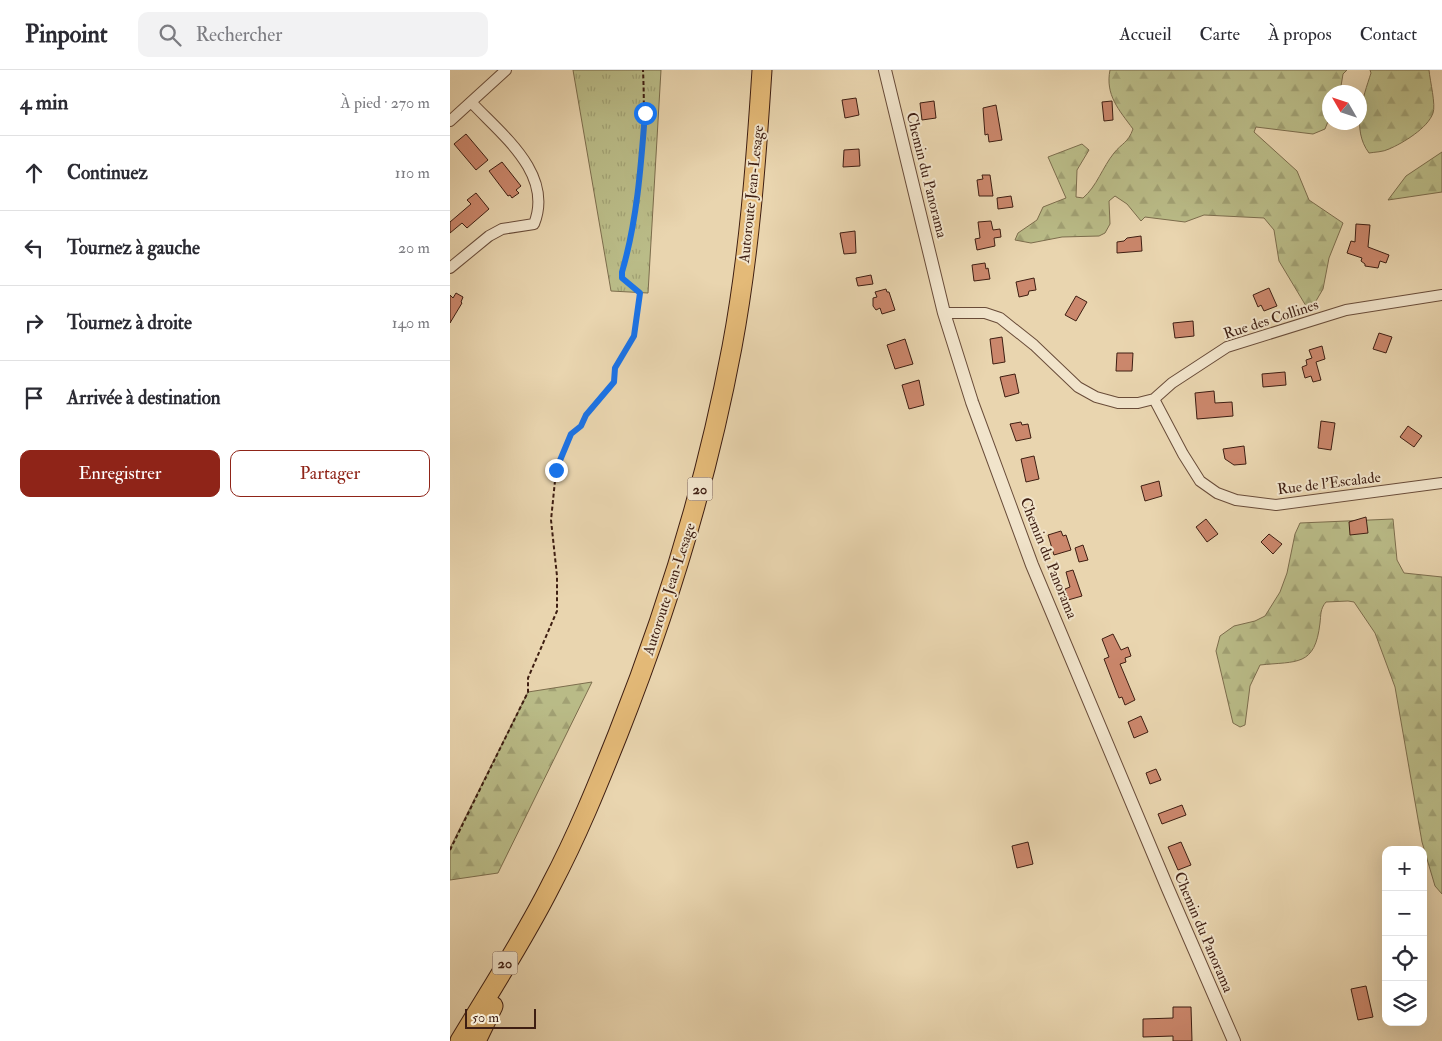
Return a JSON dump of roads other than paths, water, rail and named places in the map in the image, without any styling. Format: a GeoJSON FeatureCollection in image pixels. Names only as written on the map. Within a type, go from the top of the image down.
{"type":"FeatureCollection","features":[{"type":"Feature","properties":{"kind":"highway","name":"Autoroute Jean-Lesage"},"geometry":{"type":"LineString","coordinates":[[460,1041],[551,885],[601,776],[641,676],[683,552],[711,449],[733,345],[753,204],[762,70]]}},
{"type":"Feature","properties":{"kind":"highway"},"geometry":{"type":"LineString","coordinates":[[476,1041],[551,885]]}},
{"type":"Feature","properties":{"kind":"street"},"geometry":{"type":"LineString","coordinates":[[450,121],[472,103],[506,70]]}},
{"type":"Feature","properties":{"kind":"street","name":"Chemin du Panorama"},"geometry":{"type":"LineString","coordinates":[[885,70],[944,313],[972,402],[1032,565],[1164,880],[1234,1041]]}},
{"type":"Feature","properties":{"kind":"street"},"geometry":{"type":"LineString","coordinates":[[450,268],[496,232],[518,225],[528,226],[534,224],[539,205],[534,178],[526,160],[472,103]]}},
{"type":"Feature","properties":{"kind":"street","name":"Rue des Collines"},"geometry":{"type":"LineString","coordinates":[[944,313],[985,313],[1000,318],[1034,344],[1078,387],[1096,397],[1118,403],[1138,403],[1154,398],[1172,383],[1228,347],[1346,310],[1442,295]]}},
{"type":"Feature","properties":{"kind":"street","name":"Rue de l'Escalade"},"geometry":{"type":"LineString","coordinates":[[1154,398],[1183,454],[1200,481],[1217,493],[1236,500],[1276,505],[1442,483]]}}]}
